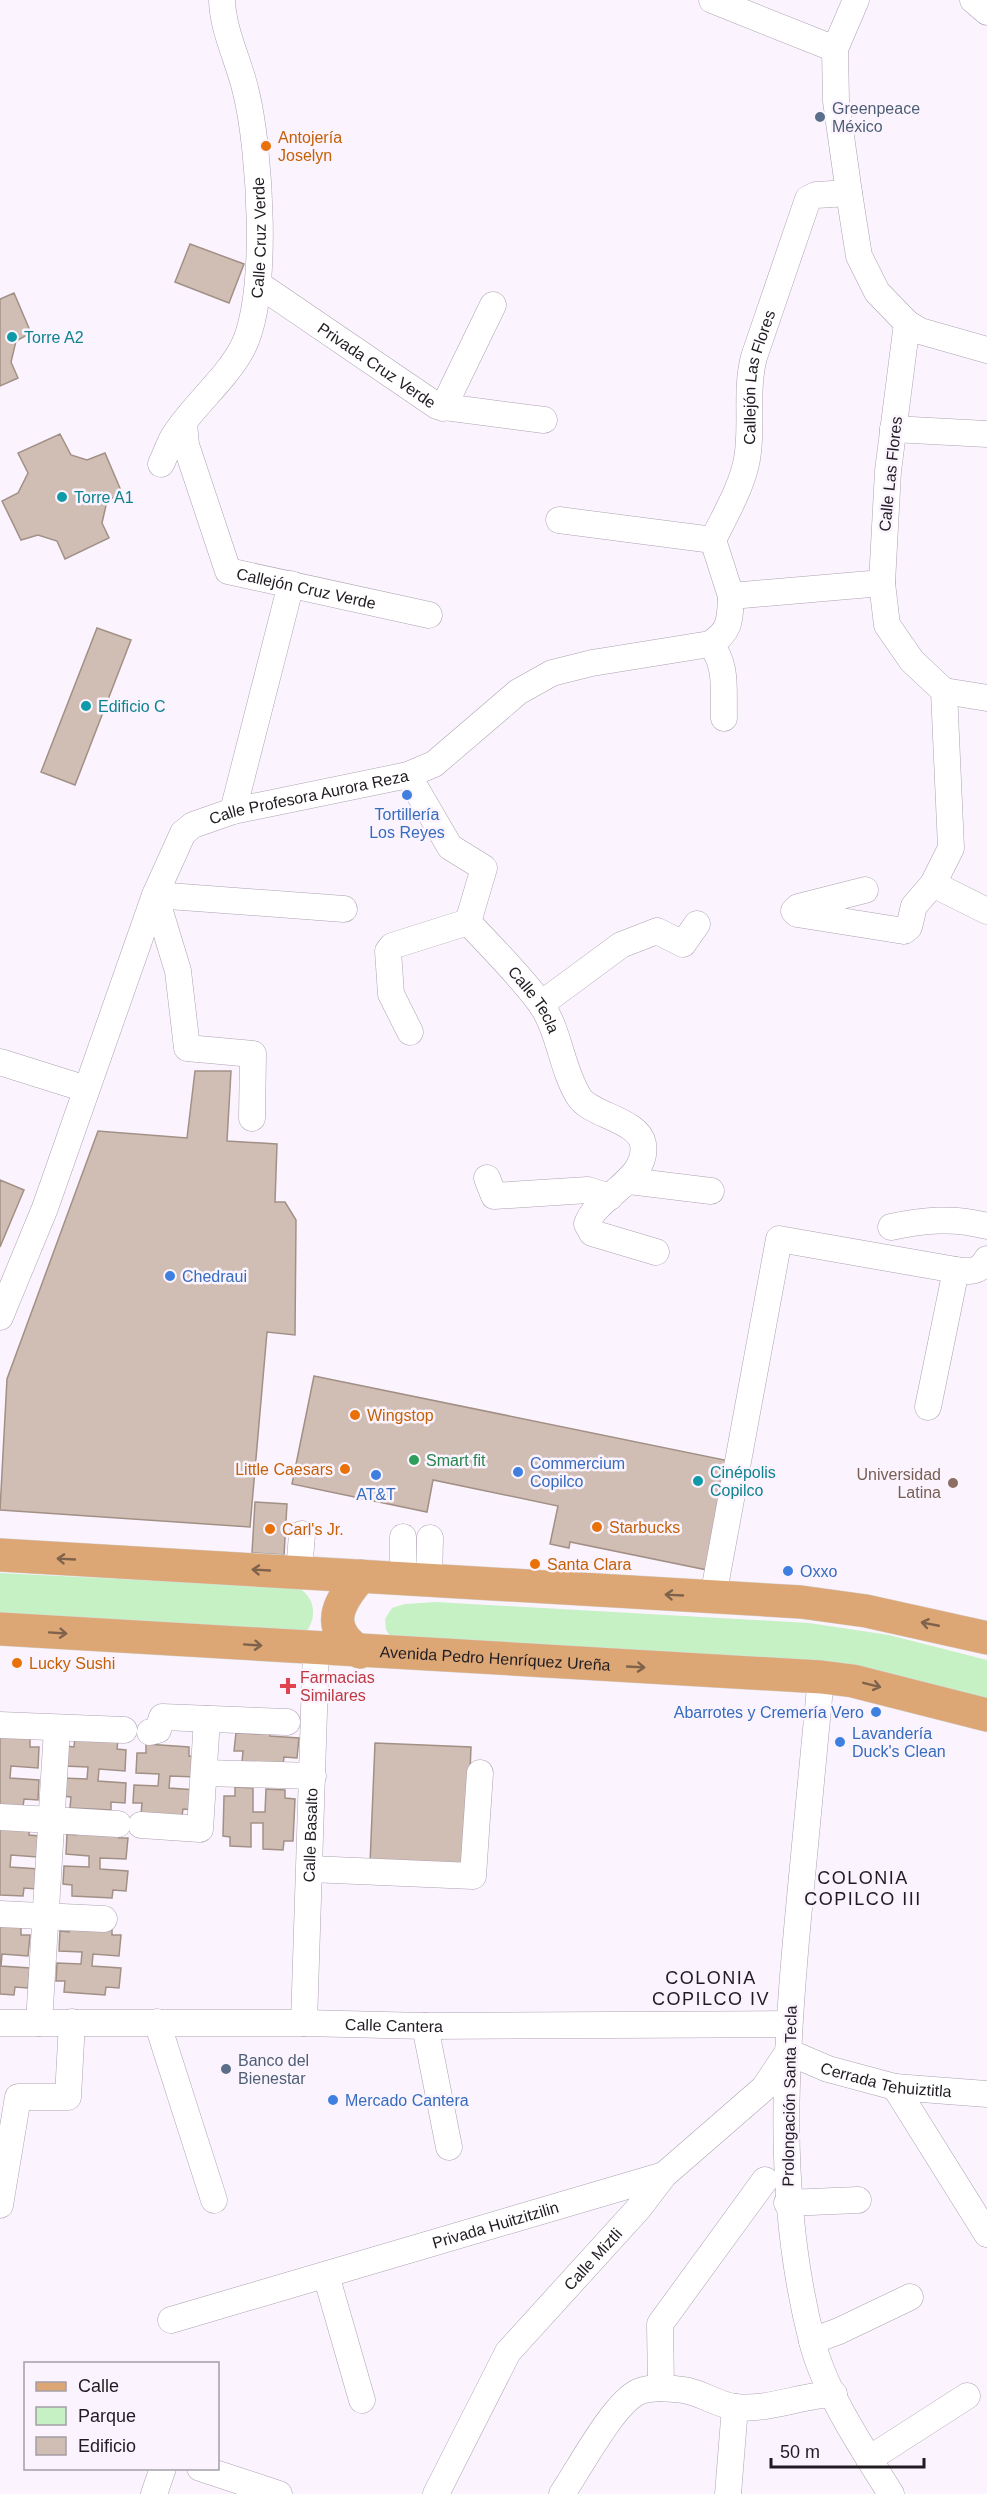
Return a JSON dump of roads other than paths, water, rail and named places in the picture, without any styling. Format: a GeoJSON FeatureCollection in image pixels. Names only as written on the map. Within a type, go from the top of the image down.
{"type":"FeatureCollection","features":[{"type":"Feature","properties":{"kind":"main road"},"geometry":{"type":"LineString","coordinates":[[0,1555],[801,1602],[866,1611],[987,1638]]}},
{"type":"Feature","properties":{"kind":"main road"},"geometry":{"type":"LineString","coordinates":[[299,1572],[314,1589],[322,1607],[316,1649]]}},
{"type":"Feature","properties":{"kind":"main road"},"geometry":{"type":"LineString","coordinates":[[360,1652],[341,1634],[337,1617],[341,1600],[361,1576]]}},
{"type":"Feature","properties":{"kind":"main road","name":"Avenida Pedro Henríquez Ureña"},"geometry":{"type":"LineString","coordinates":[[0,1629],[360,1652],[821,1677],[853,1681],[987,1715]]}},
{"type":"Feature","properties":{"kind":"street","name":"Calle Cruz Verde"},"geometry":{"type":"LineString","coordinates":[[165,466],[178,431],[242,349],[251,324],[258,284],[260,190],[247,93],[222,17],[222,0]]}},
{"type":"Feature","properties":{"kind":"street"},"geometry":{"type":"LineString","coordinates":[[712,0],[835,49]]}},
{"type":"Feature","properties":{"kind":"street"},"geometry":{"type":"LineString","coordinates":[[856,0],[835,49],[836,101],[860,256],[877,292],[907,322],[920,331],[987,351]]}},
{"type":"Feature","properties":{"kind":"street"},"geometry":{"type":"LineString","coordinates":[[973,0],[987,12]]}},
{"type":"Feature","properties":{"kind":"street","name":"Callejón Las Flores"},"geometry":{"type":"LineString","coordinates":[[713,540],[745,471],[748,456],[750,372],[808,199],[816,195],[849,193]]}},
{"type":"Feature","properties":{"kind":"street","name":"Privada Cruz Verde"},"geometry":{"type":"LineString","coordinates":[[258,284],[443,408],[544,420]]}},
{"type":"Feature","properties":{"kind":"street"},"geometry":{"type":"LineString","coordinates":[[443,408],[493,305]]}},
{"type":"Feature","properties":{"kind":"street","name":"Calle Las Flores"},"geometry":{"type":"LineString","coordinates":[[907,322],[888,471],[882,583],[887,625],[912,661],[944,691]]}},
{"type":"Feature","properties":{"kind":"street"},"geometry":{"type":"LineString","coordinates":[[893,429],[987,434]]}},
{"type":"Feature","properties":{"kind":"street","name":"Callejón Cruz Verde"},"geometry":{"type":"LineString","coordinates":[[178,431],[186,445],[228,571],[429,615]]}},
{"type":"Feature","properties":{"kind":"street"},"geometry":{"type":"LineString","coordinates":[[559,520],[713,540],[731,596],[730,619],[722,636],[710,644],[718,653],[722,664],[724,718]]}},
{"type":"Feature","properties":{"kind":"street"},"geometry":{"type":"LineString","coordinates":[[731,596],[882,583]]}},
{"type":"Feature","properties":{"kind":"street"},"geometry":{"type":"LineString","coordinates":[[233,811],[291,584]]}},
{"type":"Feature","properties":{"kind":"street","name":"Calle Profesora Aurora Reza"},"geometry":{"type":"LineString","coordinates":[[0,1317],[45,1208],[154,895],[183,833],[193,825],[233,811],[408,775],[434,764],[518,692],[552,673],[592,663],[710,644]]}},
{"type":"Feature","properties":{"kind":"street"},"geometry":{"type":"LineString","coordinates":[[865,890],[798,907],[794,911],[797,914],[904,931],[909,927],[914,906],[933,885],[951,848],[944,691],[987,698]]}},
{"type":"Feature","properties":{"kind":"street"},"geometry":{"type":"LineString","coordinates":[[408,775],[450,847],[484,868],[468,922],[392,946],[388,951],[391,994],[410,1032]]}},
{"type":"Feature","properties":{"kind":"street"},"geometry":{"type":"LineString","coordinates":[[933,885],[987,911]]}},
{"type":"Feature","properties":{"kind":"street"},"geometry":{"type":"LineString","coordinates":[[252,1118],[253,1054],[187,1048],[178,971],[154,895],[344,909]]}},
{"type":"Feature","properties":{"kind":"street","name":"Calle Tecla"},"geometry":{"type":"LineString","coordinates":[[468,922],[541,1004],[557,1037],[567,1071],[580,1099],[638,1133],[643,1144],[641,1157],[620,1189],[590,1214],[587,1224],[592,1233],[656,1252]]}},
{"type":"Feature","properties":{"kind":"street"},"geometry":{"type":"LineString","coordinates":[[541,1004],[621,945],[657,931],[683,944],[697,924]]}},
{"type":"Feature","properties":{"kind":"street"},"geometry":{"type":"LineString","coordinates":[[0,1062],[86,1089]]}},
{"type":"Feature","properties":{"kind":"street"},"geometry":{"type":"LineString","coordinates":[[487,1178],[494,1196],[620,1189],[711,1191]]}},
{"type":"Feature","properties":{"kind":"street"},"geometry":{"type":"LineString","coordinates":[[891,1227],[927,1220],[964,1220],[987,1226]]}},
{"type":"Feature","properties":{"kind":"street"},"geometry":{"type":"LineString","coordinates":[[713,1597],[779,1239],[973,1272],[982,1268],[987,1259]]}},
{"type":"Feature","properties":{"kind":"street"},"geometry":{"type":"LineString","coordinates":[[928,1407],[956,1270]]}},
{"type":"Feature","properties":{"kind":"street"},"geometry":{"type":"LineString","coordinates":[[299,1572],[302,1534]]}},
{"type":"Feature","properties":{"kind":"street"},"geometry":{"type":"LineString","coordinates":[[415,1538],[415,1579]]}},
{"type":"Feature","properties":{"kind":"street","name":"Calle Basalto"},"geometry":{"type":"LineString","coordinates":[[304,2023],[316,1649]]}},
{"type":"Feature","properties":{"kind":"street","name":"Prolongación Santa Tecla"},"geometry":{"type":"LineString","coordinates":[[821,1677],[788,2024],[785,2150],[788,2203],[812,2341],[834,2394],[891,2494]]}},
{"type":"Feature","properties":{"kind":"street"},"geometry":{"type":"LineString","coordinates":[[150,1732],[158,1730],[162,1717],[287,1722]]}},
{"type":"Feature","properties":{"kind":"street"},"geometry":{"type":"LineString","coordinates":[[0,1817],[200,1829],[206,1773],[207,1719]]}},
{"type":"Feature","properties":{"kind":"street"},"geometry":{"type":"LineString","coordinates":[[0,1725],[124,1730]]}},
{"type":"Feature","properties":{"kind":"street"},"geometry":{"type":"LineString","coordinates":[[39,2023],[57,1729]]}},
{"type":"Feature","properties":{"kind":"street"},"geometry":{"type":"LineString","coordinates":[[206,1773],[313,1776]]}},
{"type":"Feature","properties":{"kind":"street"},"geometry":{"type":"LineString","coordinates":[[310,1869],[473,1876],[480,1773]]}},
{"type":"Feature","properties":{"kind":"street"},"geometry":{"type":"LineString","coordinates":[[0,1914],[104,1918]]}},
{"type":"Feature","properties":{"kind":"street"},"geometry":{"type":"LineString","coordinates":[[0,2205],[18,2097],[68,2097],[72,2022]]}},
{"type":"Feature","properties":{"kind":"street"},"geometry":{"type":"LineString","coordinates":[[157,2022],[214,2200]]}},
{"type":"Feature","properties":{"kind":"street","name":"Calle Cantera"},"geometry":{"type":"LineString","coordinates":[[0,2023],[304,2023],[425,2026],[788,2024]]}},
{"type":"Feature","properties":{"kind":"street"},"geometry":{"type":"LineString","coordinates":[[425,2026],[449,2147]]}},
{"type":"Feature","properties":{"kind":"street","name":"Cerrada Tehuiztitla"},"geometry":{"type":"LineString","coordinates":[[788,2052],[828,2069],[895,2087],[987,2094]]}},
{"type":"Feature","properties":{"kind":"street","name":"Calle Miztli"},"geometry":{"type":"LineString","coordinates":[[436,2494],[508,2352],[638,2209],[664,2175],[764,2088],[788,2052]]}},
{"type":"Feature","properties":{"kind":"street"},"geometry":{"type":"LineString","coordinates":[[895,2087],[987,2234]]}},
{"type":"Feature","properties":{"kind":"street","name":"Privada Huitzitzilin"},"geometry":{"type":"LineString","coordinates":[[171,2320],[664,2175]]}},
{"type":"Feature","properties":{"kind":"street"},"geometry":{"type":"LineString","coordinates":[[661,2388],[660,2324],[765,2180]]}},
{"type":"Feature","properties":{"kind":"street"},"geometry":{"type":"LineString","coordinates":[[788,2203],[858,2200]]}},
{"type":"Feature","properties":{"kind":"street"},"geometry":{"type":"LineString","coordinates":[[326,2275],[362,2400]]}},
{"type":"Feature","properties":{"kind":"street"},"geometry":{"type":"LineString","coordinates":[[812,2341],[839,2331],[910,2297]]}},
{"type":"Feature","properties":{"kind":"street"},"geometry":{"type":"LineString","coordinates":[[567,2492],[623,2403],[639,2392],[661,2388],[686,2390],[735,2407],[752,2407],[810,2395],[834,2394]]}},
{"type":"Feature","properties":{"kind":"street"},"geometry":{"type":"LineString","coordinates":[[869,2459],[967,2396]]}},
{"type":"Feature","properties":{"kind":"street"},"geometry":{"type":"LineString","coordinates":[[728,2494],[735,2407]]}},
{"type":"Feature","properties":{"kind":"street"},"geometry":{"type":"LineString","coordinates":[[154,2494],[163,2470]]}},
{"type":"Feature","properties":{"kind":"street"},"geometry":{"type":"LineString","coordinates":[[204,2470],[279,2494]]}},
{"type":"Feature","properties":{"kind":"place","name":"Greenpeace México"},"geometry":{"type":"Point","coordinates":[820,117]}},
{"type":"Feature","properties":{"kind":"place","name":"Antojería Joselyn"},"geometry":{"type":"Point","coordinates":[266,146]}},
{"type":"Feature","properties":{"kind":"place","name":"Torre A2"},"geometry":{"type":"Point","coordinates":[12,337]}},
{"type":"Feature","properties":{"kind":"place","name":"Torre A1"},"geometry":{"type":"Point","coordinates":[62,497]}},
{"type":"Feature","properties":{"kind":"place","name":"Edificio C"},"geometry":{"type":"Point","coordinates":[86,706]}},
{"type":"Feature","properties":{"kind":"place","name":"Tortillería Los Reyes"},"geometry":{"type":"Point","coordinates":[407,795]}},
{"type":"Feature","properties":{"kind":"place","name":"Chedraui"},"geometry":{"type":"Point","coordinates":[170,1276]}},
{"type":"Feature","properties":{"kind":"place","name":"Wingstop"},"geometry":{"type":"Point","coordinates":[355,1415]}},
{"type":"Feature","properties":{"kind":"place","name":"Smart fit"},"geometry":{"type":"Point","coordinates":[414,1460]}},
{"type":"Feature","properties":{"kind":"place","name":"Little Caesars"},"geometry":{"type":"Point","coordinates":[345,1469]}},
{"type":"Feature","properties":{"kind":"place","name":"Commercium Copilco"},"geometry":{"type":"Point","coordinates":[518,1472]}},
{"type":"Feature","properties":{"kind":"place","name":"AT&T"},"geometry":{"type":"Point","coordinates":[376,1475]}},
{"type":"Feature","properties":{"kind":"place","name":"Cinépolis Copilco"},"geometry":{"type":"Point","coordinates":[698,1481]}},
{"type":"Feature","properties":{"kind":"place","name":"Universidad Latina"},"geometry":{"type":"Point","coordinates":[953,1483]}},
{"type":"Feature","properties":{"kind":"place","name":"Starbucks"},"geometry":{"type":"Point","coordinates":[597,1527]}},
{"type":"Feature","properties":{"kind":"place","name":"Carl's Jr."},"geometry":{"type":"Point","coordinates":[270,1529]}},
{"type":"Feature","properties":{"kind":"place","name":"Santa Clara"},"geometry":{"type":"Point","coordinates":[535,1564]}},
{"type":"Feature","properties":{"kind":"place","name":"Oxxo"},"geometry":{"type":"Point","coordinates":[788,1571]}},
{"type":"Feature","properties":{"kind":"place","name":"Lucky Sushi"},"geometry":{"type":"Point","coordinates":[17,1663]}},
{"type":"Feature","properties":{"kind":"place","name":"Farmacias Similares"},"geometry":{"type":"Point","coordinates":[288,1686]}},
{"type":"Feature","properties":{"kind":"place","name":"Abarrotes y Cremería Vero"},"geometry":{"type":"Point","coordinates":[876,1712]}},
{"type":"Feature","properties":{"kind":"place","name":"Lavandería Duck's Clean"},"geometry":{"type":"Point","coordinates":[840,1742]}},
{"type":"Feature","properties":{"kind":"place","name":"Banco del Bienestar"},"geometry":{"type":"Point","coordinates":[226,2069]}},
{"type":"Feature","properties":{"kind":"place","name":"Mercado Cantera"},"geometry":{"type":"Point","coordinates":[333,2100]}},
{"type":"Feature","properties":{"kind":"district","name":"COLONIA COPILCO III"},"geometry":{"type":"Point","coordinates":[863,1888]}},
{"type":"Feature","properties":{"kind":"district","name":"COLONIA COPILCO IV"},"geometry":{"type":"Point","coordinates":[711,1988]}}]}
